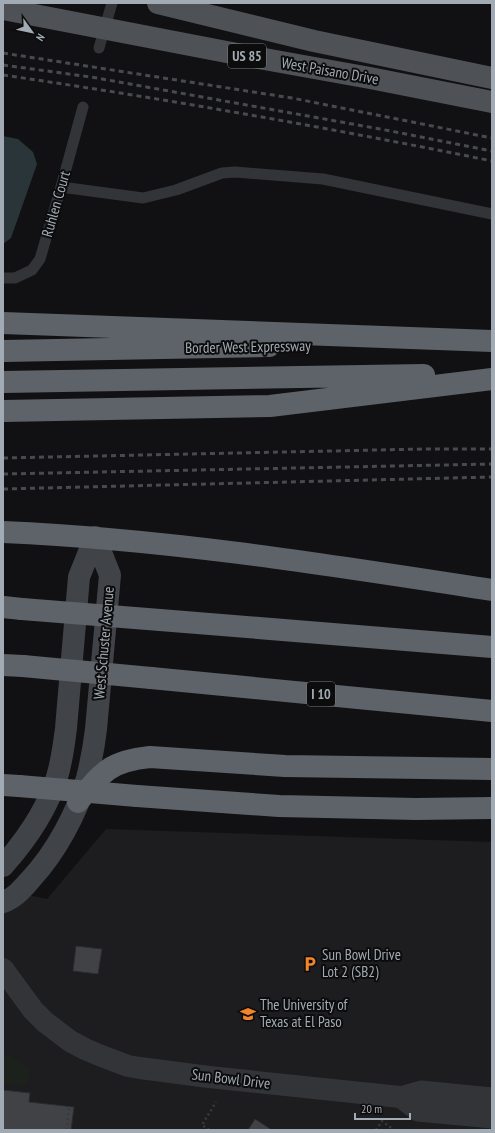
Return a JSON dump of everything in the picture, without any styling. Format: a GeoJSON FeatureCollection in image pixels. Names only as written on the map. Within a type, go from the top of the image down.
{"type":"FeatureCollection","features":[{"type":"Feature","properties":{"kind":"highway"},"geometry":{"type":"LineString","coordinates":[[3,323],[492,342]]}},
{"type":"Feature","properties":{"kind":"highway","name":"Border West Expressway"},"geometry":{"type":"LineString","coordinates":[[3,351],[492,342]]}},
{"type":"Feature","properties":{"kind":"highway","name":"Border West Expressway"},"geometry":{"type":"LineString","coordinates":[[3,382],[492,374]]}},
{"type":"Feature","properties":{"kind":"highway"},"geometry":{"type":"LineString","coordinates":[[3,411],[270,406],[492,379]]}},
{"type":"Feature","properties":{"kind":"highway"},"geometry":{"type":"LineString","coordinates":[[3,532],[150,542],[378,572],[492,590]]}},
{"type":"Feature","properties":{"kind":"highway"},"geometry":{"type":"LineString","coordinates":[[12,608],[492,646]]}},
{"type":"Feature","properties":{"kind":"highway","name":"I 10"},"geometry":{"type":"LineString","coordinates":[[13,665],[492,711]]}},
{"type":"Feature","properties":{"kind":"highway"},"geometry":{"type":"LineString","coordinates":[[78,802],[94,782],[104,772],[113,766],[139,758],[150,757],[285,766],[492,769]]}},
{"type":"Feature","properties":{"kind":"highway"},"geometry":{"type":"LineString","coordinates":[[11,785],[279,806],[416,809],[492,808]]}},
{"type":"Feature","properties":{"kind":"main road","name":"West Paisano Drive"},"geometry":{"type":"LineString","coordinates":[[158,3],[314,41],[492,78]]}},
{"type":"Feature","properties":{"kind":"main road","name":"West Paisano Drive"},"geometry":{"type":"LineString","coordinates":[[3,9],[102,38],[236,54],[492,102]]}},
{"type":"Feature","properties":{"kind":"main road","name":"West Schuster Avenue"},"geometry":{"type":"LineString","coordinates":[[3,902],[11,899],[26,884],[41,867],[59,841],[68,826],[86,780],[93,750],[110,576],[95,538]]}},
{"type":"Feature","properties":{"kind":"main road","name":"West Schuster Avenue"},"geometry":{"type":"LineString","coordinates":[[3,866],[36,823],[50,797],[57,778],[66,728],[78,577],[95,538]]}},
{"type":"Feature","properties":{"kind":"street","name":"Sun Bowl Drive"},"geometry":{"type":"LineString","coordinates":[[3,969],[26,1001],[45,1022],[70,1041],[85,1049],[128,1066],[400,1098],[418,1111],[492,1118]]}},
{"type":"Feature","properties":{"kind":"street"},"geometry":{"type":"LineString","coordinates":[[400,1098],[420,1091],[492,1098]]}},
{"type":"Feature","properties":{"kind":"lane"},"geometry":{"type":"LineString","coordinates":[[102,38],[112,3]]}},
{"type":"Feature","properties":{"kind":"lane","name":"Ruhlen Court"},"geometry":{"type":"LineString","coordinates":[[3,278],[15,278],[32,270],[40,259],[62,187],[83,107]]}},
{"type":"Feature","properties":{"kind":"lane"},"geometry":{"type":"LineString","coordinates":[[62,187],[143,198],[176,190],[222,173],[236,172],[323,179],[492,214]]}},
{"type":"Feature","properties":{"kind":"path"},"geometry":{"type":"LineString","coordinates":[[209,1130],[202,1125],[216,1102]]}},
{"type":"Feature","properties":{"kind":"path"},"geometry":{"type":"LineString","coordinates":[[66,1130],[69,1107]]}},
{"type":"Feature","properties":{"kind":"path"},"geometry":{"type":"LineString","coordinates":[[376,1130],[382,1121],[394,1130]]}},
{"type":"Feature","properties":{"kind":"shaded area"},"geometry":{"type":"Polygon","coordinates":[[[3,136],[18,139],[33,152],[37,164],[11,238],[3,244],[3,136]]]}},
{"type":"Feature","properties":{"kind":"shaded area","name":"The University of Texas at El Paso"},"geometry":{"type":"Polygon","coordinates":[[[106,829],[492,842],[492,1130],[3,1130],[3,890],[47,899],[106,829]]]}},
{"type":"Feature","properties":{"kind":"shaded area"},"geometry":{"type":"Polygon","coordinates":[[[3,1053],[29,1068],[27,1086],[3,1083],[3,1053]]]}},
{"type":"Feature","properties":{"kind":"building"},"geometry":{"type":"Polygon","coordinates":[[[76,946],[102,949],[98,974],[73,971],[76,946]]]}},
{"type":"Feature","properties":{"kind":"building"},"geometry":{"type":"Polygon","coordinates":[[[3,1090],[30,1093],[29,1102],[74,1107],[71,1130],[3,1130],[3,1090]]]}},
{"type":"Feature","properties":{"kind":"building"},"geometry":{"type":"Polygon","coordinates":[[[255,1119],[272,1130],[248,1130],[255,1119]]]}},
{"type":"Feature","properties":{"kind":"railway"},"geometry":{"type":"LineString","coordinates":[[3,53],[292,98],[492,138]]}},
{"type":"Feature","properties":{"kind":"railway"},"geometry":{"type":"LineString","coordinates":[[3,65],[91,77],[380,129],[492,151]]}},
{"type":"Feature","properties":{"kind":"railway"},"geometry":{"type":"LineString","coordinates":[[3,75],[248,115],[492,161]]}},
{"type":"Feature","properties":{"kind":"railway"},"geometry":{"type":"LineString","coordinates":[[3,458],[424,449],[492,449]]}},
{"type":"Feature","properties":{"kind":"railway"},"geometry":{"type":"LineString","coordinates":[[3,474],[492,464]]}},
{"type":"Feature","properties":{"kind":"railway"},"geometry":{"type":"LineString","coordinates":[[3,489],[492,477]]}},
{"type":"Feature","properties":{"kind":"place","name":"Sun Bowl Drive Lot 2 (SB2)"},"geometry":{"type":"Point","coordinates":[310,964]}},
{"type":"Feature","properties":{"kind":"place","name":"The University of Texas at El Paso"},"geometry":{"type":"Point","coordinates":[248,1014]}}]}
